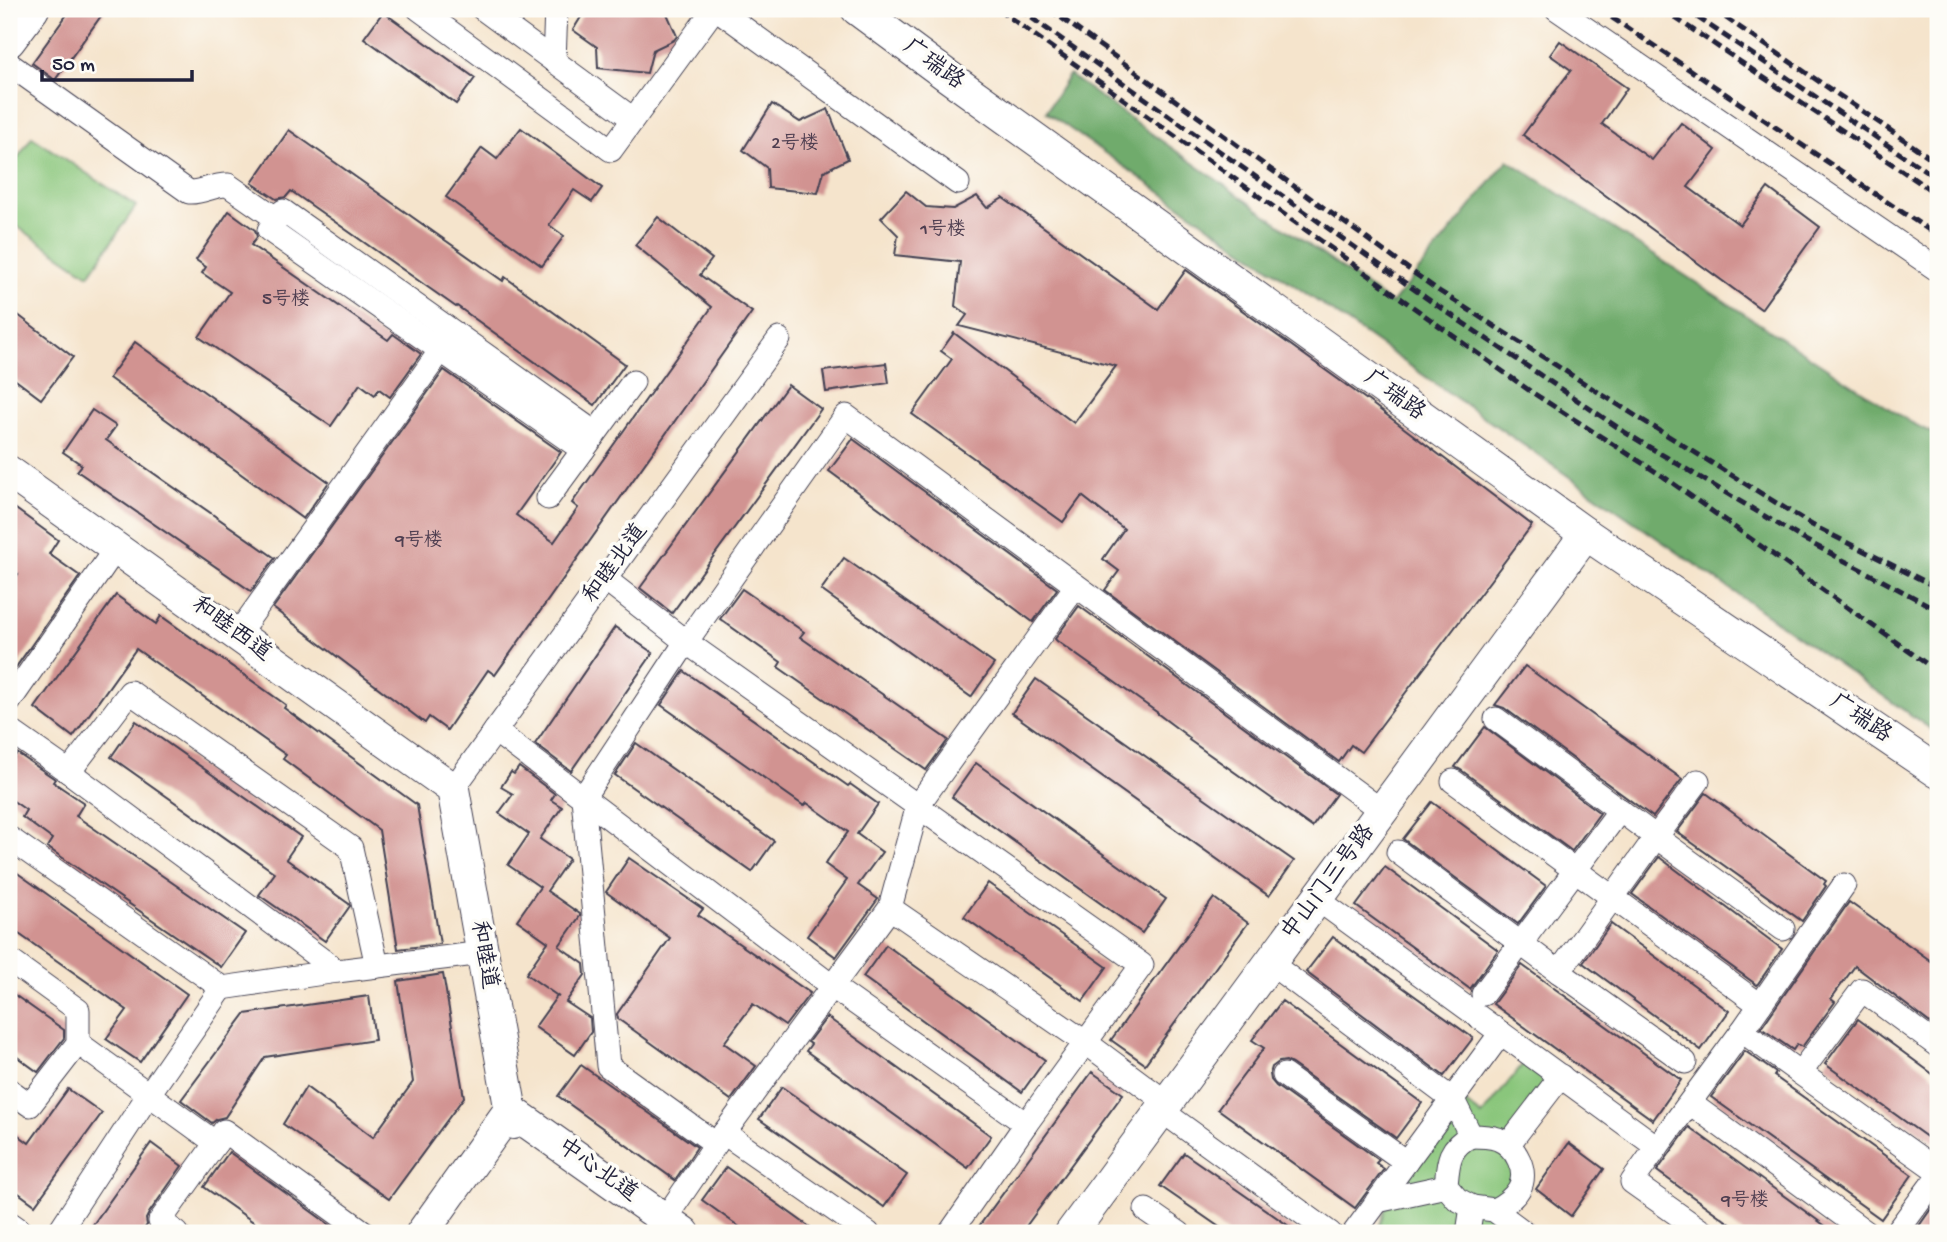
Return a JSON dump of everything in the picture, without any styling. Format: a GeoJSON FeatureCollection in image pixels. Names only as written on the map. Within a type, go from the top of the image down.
{"type":"FeatureCollection","features":[{"type":"Feature","properties":{"kind":"street"},"geometry":{"type":"LineString","coordinates":[[9,24],[20,9]]}},
{"type":"Feature","properties":{"kind":"street"},"geometry":{"type":"LineString","coordinates":[[9,41],[33,9]]}},
{"type":"Feature","properties":{"kind":"street"},"geometry":{"type":"LineString","coordinates":[[419,9],[611,150],[715,9],[958,183]]}},
{"type":"Feature","properties":{"kind":"street"},"geometry":{"type":"LineString","coordinates":[[484,9],[633,120]]}},
{"type":"Feature","properties":{"kind":"street"},"geometry":{"type":"LineString","coordinates":[[554,61],[556,9]]}},
{"type":"Feature","properties":{"kind":"street","name":"广瑞路"},"geometry":{"type":"LineString","coordinates":[[857,9],[1586,534],[1938,772]]}},
{"type":"Feature","properties":{"kind":"street"},"geometry":{"type":"LineString","coordinates":[[1557,9],[1938,270]]}},
{"type":"Feature","properties":{"kind":"street"},"geometry":{"type":"LineString","coordinates":[[9,64],[189,192],[198,192],[221,184],[228,185],[277,219],[269,230],[447,341],[589,442]]}},
{"type":"Feature","properties":{"kind":"street","name":"和睦北道"},"geometry":{"type":"LineString","coordinates":[[453,789],[779,339]]}},
{"type":"Feature","properties":{"kind":"street"},"geometry":{"type":"LineString","coordinates":[[237,635],[447,341]]}},
{"type":"Feature","properties":{"kind":"street"},"geometry":{"type":"LineString","coordinates":[[548,498],[632,382]]}},
{"type":"Feature","properties":{"kind":"street"},"geometry":{"type":"LineString","coordinates":[[868,1233],[608,1066],[583,798],[686,642],[846,416],[1382,811]]}},
{"type":"Feature","properties":{"kind":"street","name":"和睦西道"},"geometry":{"type":"LineString","coordinates":[[9,471],[453,789]]}},
{"type":"Feature","properties":{"kind":"street","name":"中山门三号路"},"geometry":{"type":"LineString","coordinates":[[1071,1233],[1586,534]]}},
{"type":"Feature","properties":{"kind":"street"},"geometry":{"type":"LineString","coordinates":[[9,702],[116,548]]}},
{"type":"Feature","properties":{"kind":"street"},"geometry":{"type":"LineString","coordinates":[[605,579],[686,642],[1142,965],[950,1233]]}},
{"type":"Feature","properties":{"kind":"street"},"geometry":{"type":"LineString","coordinates":[[669,1228],[720,1138],[890,908],[918,805],[1076,586]]}},
{"type":"Feature","properties":{"kind":"street"},"geometry":{"type":"LineString","coordinates":[[69,772],[130,692],[351,848],[377,965]]}},
{"type":"Feature","properties":{"kind":"street"},"geometry":{"type":"LineString","coordinates":[[1496,719],[1783,929]]}},
{"type":"Feature","properties":{"kind":"street"},"geometry":{"type":"LineString","coordinates":[[9,730],[337,971]]}},
{"type":"Feature","properties":{"kind":"street"},"geometry":{"type":"LineString","coordinates":[[495,731],[833,987],[1026,1124]]}},
{"type":"Feature","properties":{"kind":"street"},"geometry":{"type":"LineString","coordinates":[[1453,781],[1760,1005]]}},
{"type":"Feature","properties":{"kind":"street"},"geometry":{"type":"LineString","coordinates":[[1559,972],[1698,781]]}},
{"type":"Feature","properties":{"kind":"street","name":"和睦道"},"geometry":{"type":"LineString","coordinates":[[453,789],[511,1116]]}},
{"type":"Feature","properties":{"kind":"street"},"geometry":{"type":"LineString","coordinates":[[1483,995],[1620,810]]}},
{"type":"Feature","properties":{"kind":"street"},"geometry":{"type":"LineString","coordinates":[[9,838],[222,988],[377,965],[483,953]]}},
{"type":"Feature","properties":{"kind":"street"},"geometry":{"type":"LineString","coordinates":[[1398,852],[1520,944],[1685,1062]]}},
{"type":"Feature","properties":{"kind":"street"},"geometry":{"type":"LineString","coordinates":[[1704,1233],[1632,1182],[1844,885]]}},
{"type":"Feature","properties":{"kind":"street"},"geometry":{"type":"LineString","coordinates":[[1317,899],[1657,1147]]}},
{"type":"Feature","properties":{"kind":"street"},"geometry":{"type":"LineString","coordinates":[[890,908],[1085,1042],[1329,1233]]}},
{"type":"Feature","properties":{"kind":"street"},"geometry":{"type":"LineString","coordinates":[[9,960],[78,1010],[78,1043],[30,1105],[9,1090]]}},
{"type":"Feature","properties":{"kind":"street"},"geometry":{"type":"LineString","coordinates":[[1270,963],[1453,1100],[1471,1136]]}},
{"type":"Feature","properties":{"kind":"street"},"geometry":{"type":"LineString","coordinates":[[58,1233],[222,988]]}},
{"type":"Feature","properties":{"kind":"street"},"geometry":{"type":"LineString","coordinates":[[1800,1073],[1862,990],[1938,1046]]}},
{"type":"Feature","properties":{"kind":"street"},"geometry":{"type":"LineString","coordinates":[[1742,1031],[1938,1173],[1896,1233]]}},
{"type":"Feature","properties":{"kind":"street"},"geometry":{"type":"LineString","coordinates":[[1354,1233],[1501,1033]]}},
{"type":"Feature","properties":{"kind":"street"},"geometry":{"type":"LineString","coordinates":[[78,1043],[216,1143]]}},
{"type":"Feature","properties":{"kind":"street"},"geometry":{"type":"LineString","coordinates":[[1284,1075],[1406,1162]]}},
{"type":"Feature","properties":{"kind":"street"},"geometry":{"type":"LineString","coordinates":[[1508,1145],[1561,1076]]}},
{"type":"Feature","properties":{"kind":"street"},"geometry":{"type":"LineString","coordinates":[[1690,1103],[1867,1233]]}},
{"type":"Feature","properties":{"kind":"street"},"geometry":{"type":"LineString","coordinates":[[422,1233],[511,1116]]}},
{"type":"Feature","properties":{"kind":"street"},"geometry":{"type":"LineString","coordinates":[[434,1233],[511,1116]]}},
{"type":"Feature","properties":{"kind":"street","name":"中心北道"},"geometry":{"type":"LineString","coordinates":[[511,1116],[669,1228]]}},
{"type":"Feature","properties":{"kind":"street"},"geometry":{"type":"LineString","coordinates":[[177,1233],[160,1221],[224,1131],[365,1233]]}},
{"type":"Feature","properties":{"kind":"street"},"geometry":{"type":"LineString","coordinates":[[1468,1233],[1483,1209],[1508,1202],[1521,1188],[1522,1170],[1517,1157],[1508,1145],[1499,1139],[1485,1136],[1471,1136],[1460,1142],[1450,1157],[1446,1186],[1457,1199],[1483,1209],[1525,1233]]}},
{"type":"Feature","properties":{"kind":"street"},"geometry":{"type":"LineString","coordinates":[[1377,1201],[1446,1186]]}},
{"type":"Feature","properties":{"kind":"street"},"geometry":{"type":"LineString","coordinates":[[1146,1210],[1179,1233]]}},
{"type":"Feature","properties":{"kind":"street"},"geometry":{"type":"LineString","coordinates":[[9,1228],[16,1233]]}},
{"type":"Feature","properties":{"kind":"green space"},"geometry":{"type":"Polygon","coordinates":[[[1069,75],[1392,304],[1508,160],[1910,422],[1938,436],[1938,734],[1046,112],[1069,75]]]}},
{"type":"Feature","properties":{"kind":"green space"},"geometry":{"type":"Polygon","coordinates":[[[32,137],[136,206],[89,275],[9,221],[9,171],[32,137]]]}},
{"type":"Feature","properties":{"kind":"green space"},"geometry":{"type":"Polygon","coordinates":[[[1526,1060],[1552,1079],[1508,1136],[1524,1155],[1508,1233],[1377,1233],[1391,1192],[1462,1100],[1482,1116],[1526,1060]]]}},
{"type":"Feature","properties":{"kind":"building"},"geometry":{"type":"Polygon","coordinates":[[[71,9],[106,9],[55,80],[32,63],[71,9]]]}},
{"type":"Feature","properties":{"kind":"building"},"geometry":{"type":"Polygon","coordinates":[[[586,9],[665,9],[677,36],[653,50],[647,73],[598,68],[597,47],[573,30],[586,9]]]}},
{"type":"Feature","properties":{"kind":"building"},"geometry":{"type":"Polygon","coordinates":[[[383,12],[475,78],[456,104],[364,38],[383,12]]]}},
{"type":"Feature","properties":{"kind":"building"},"geometry":{"type":"Polygon","coordinates":[[[1560,41],[1627,88],[1602,124],[1652,160],[1681,123],[1716,150],[1688,187],[1740,225],[1768,188],[1820,227],[1761,309],[1523,135],[1571,70],[1550,55],[1560,41]]]}},
{"type":"Feature","properties":{"kind":"building"},"geometry":{"type":"Polygon","coordinates":[[[772,104],[800,122],[828,109],[848,159],[824,171],[818,193],[768,188],[767,168],[743,150],[772,104]]]}},
{"type":"Feature","properties":{"kind":"building"},"geometry":{"type":"Polygon","coordinates":[[[521,128],[602,188],[592,202],[574,190],[549,225],[564,236],[542,266],[446,197],[482,148],[497,159],[521,128]]]}},
{"type":"Feature","properties":{"kind":"building"},"geometry":{"type":"Polygon","coordinates":[[[289,130],[503,281],[505,277],[625,364],[595,405],[291,191],[286,197],[276,199],[252,183],[289,130]]]}},
{"type":"Feature","properties":{"kind":"building"},"geometry":{"type":"Polygon","coordinates":[[[906,191],[926,207],[953,209],[977,196],[987,208],[1003,198],[1158,309],[1186,270],[1367,400],[1532,525],[1361,752],[1351,745],[1339,762],[1105,590],[1119,571],[1103,559],[1124,529],[1082,496],[1063,522],[912,414],[952,359],[941,351],[954,333],[1074,423],[1116,366],[959,326],[967,315],[955,306],[960,262],[895,255],[898,235],[881,218],[906,191]]]}},
{"type":"Feature","properties":{"kind":"building"},"geometry":{"type":"Polygon","coordinates":[[[229,211],[255,230],[257,237],[251,245],[388,340],[393,334],[421,354],[390,397],[379,389],[375,395],[360,384],[331,426],[199,337],[230,292],[202,273],[206,267],[196,260],[229,211]]]}},
{"type":"Feature","properties":{"kind":"building"},"geometry":{"type":"Polygon","coordinates":[[[658,217],[712,259],[700,275],[752,312],[495,675],[488,670],[447,730],[429,717],[425,723],[273,608],[444,370],[561,452],[516,515],[554,542],[578,508],[572,503],[712,307],[635,245],[658,217]]]}},
{"type":"Feature","properties":{"kind":"building"},"geometry":{"type":"Polygon","coordinates":[[[9,308],[73,357],[41,399],[9,375],[9,308]]]}},
{"type":"Feature","properties":{"kind":"building"},"geometry":{"type":"Polygon","coordinates":[[[135,342],[329,482],[303,519],[109,378],[135,342]]]}},
{"type":"Feature","properties":{"kind":"building"},"geometry":{"type":"Polygon","coordinates":[[[886,363],[889,383],[826,392],[823,371],[886,363]]]}},
{"type":"Feature","properties":{"kind":"building"},"geometry":{"type":"Polygon","coordinates":[[[788,385],[821,409],[672,613],[640,588],[788,385]]]}},
{"type":"Feature","properties":{"kind":"building"},"geometry":{"type":"Polygon","coordinates":[[[92,410],[116,426],[106,440],[275,558],[251,591],[77,471],[82,465],[63,452],[92,410]]]}},
{"type":"Feature","properties":{"kind":"building"},"geometry":{"type":"Polygon","coordinates":[[[853,439],[1057,589],[1033,622],[829,471],[853,439]]]}},
{"type":"Feature","properties":{"kind":"building"},"geometry":{"type":"Polygon","coordinates":[[[9,504],[58,540],[49,554],[80,576],[9,677],[9,587],[18,574],[9,568],[9,504]]]}},
{"type":"Feature","properties":{"kind":"building"},"geometry":{"type":"Polygon","coordinates":[[[844,558],[994,664],[971,697],[821,590],[844,558]]]}},
{"type":"Feature","properties":{"kind":"building"},"geometry":{"type":"Polygon","coordinates":[[[742,589],[804,632],[800,637],[948,740],[926,770],[778,667],[781,662],[720,619],[742,589]]]}},
{"type":"Feature","properties":{"kind":"building"},"geometry":{"type":"Polygon","coordinates":[[[116,595],[156,624],[161,616],[286,705],[284,708],[417,805],[440,944],[398,949],[379,830],[283,759],[286,755],[136,649],[73,737],[35,708],[116,595]]]}},
{"type":"Feature","properties":{"kind":"building"},"geometry":{"type":"Polygon","coordinates":[[[1079,606],[1336,794],[1312,827],[1189,740],[1190,738],[1158,713],[1057,641],[1055,639],[1079,606]]]}},
{"type":"Feature","properties":{"kind":"building"},"geometry":{"type":"Polygon","coordinates":[[[615,627],[653,653],[571,771],[535,744],[615,627]]]}},
{"type":"Feature","properties":{"kind":"building"},"geometry":{"type":"Polygon","coordinates":[[[1525,666],[1682,779],[1653,817],[1504,708],[1495,705],[1525,666]]]}},
{"type":"Feature","properties":{"kind":"building"},"geometry":{"type":"Polygon","coordinates":[[[684,671],[848,786],[850,784],[878,804],[857,834],[882,852],[858,885],[878,899],[836,957],[807,936],[847,880],[825,864],[848,832],[807,803],[804,806],[661,705],[684,671]]]}},
{"type":"Feature","properties":{"kind":"building"},"geometry":{"type":"Polygon","coordinates":[[[1036,679],[1294,861],[1269,896],[1012,713],[1036,679]]]}},
{"type":"Feature","properties":{"kind":"building"},"geometry":{"type":"Polygon","coordinates":[[[136,721],[301,837],[286,859],[350,906],[325,941],[259,895],[275,873],[111,757],[136,721]]]}},
{"type":"Feature","properties":{"kind":"building"},"geometry":{"type":"Polygon","coordinates":[[[1485,727],[1600,813],[1572,851],[1455,767],[1485,727]]]}},
{"type":"Feature","properties":{"kind":"building"},"geometry":{"type":"Polygon","coordinates":[[[636,743],[774,841],[752,872],[615,775],[636,743]]]}},
{"type":"Feature","properties":{"kind":"building"},"geometry":{"type":"Polygon","coordinates":[[[17,753],[84,803],[76,816],[245,933],[221,967],[47,847],[52,839],[22,817],[26,810],[9,798],[9,765],[17,753]]]}},
{"type":"Feature","properties":{"kind":"building"},"geometry":{"type":"Polygon","coordinates":[[[976,763],[1166,899],[1142,933],[952,797],[976,763]]]}},
{"type":"Feature","properties":{"kind":"building"},"geometry":{"type":"Polygon","coordinates":[[[519,767],[555,794],[551,800],[562,807],[540,839],[569,859],[547,891],[580,914],[559,946],[584,964],[585,975],[566,1002],[590,1018],[591,1032],[575,1055],[535,1027],[557,996],[559,997],[526,974],[548,942],[517,920],[540,887],[508,865],[529,834],[499,813],[513,794],[501,787],[511,772],[514,774],[519,767]]]}},
{"type":"Feature","properties":{"kind":"building"},"geometry":{"type":"Polygon","coordinates":[[[1706,793],[1826,881],[1826,886],[1802,921],[1677,832],[1706,793]]]}},
{"type":"Feature","properties":{"kind":"building"},"geometry":{"type":"Polygon","coordinates":[[[1432,802],[1546,886],[1518,924],[1403,839],[1432,802]]]}},
{"type":"Feature","properties":{"kind":"building"},"geometry":{"type":"Polygon","coordinates":[[[1659,857],[1782,949],[1757,985],[1632,894],[1659,857]]]}},
{"type":"Feature","properties":{"kind":"building"},"geometry":{"type":"Polygon","coordinates":[[[629,858],[703,909],[698,915],[810,993],[785,1026],[753,1004],[724,1043],[756,1066],[731,1100],[618,1019],[617,1014],[670,938],[606,892],[629,858]]]}},
{"type":"Feature","properties":{"kind":"building"},"geometry":{"type":"Polygon","coordinates":[[[9,867],[187,994],[140,1062],[106,1039],[127,1010],[9,927],[9,867]]]}},
{"type":"Feature","properties":{"kind":"building"},"geometry":{"type":"Polygon","coordinates":[[[1385,867],[1498,950],[1470,989],[1356,906],[1385,867]]]}},
{"type":"Feature","properties":{"kind":"building"},"geometry":{"type":"Polygon","coordinates":[[[988,883],[1107,967],[1083,1001],[964,917],[988,883]]]}},
{"type":"Feature","properties":{"kind":"building"},"geometry":{"type":"Polygon","coordinates":[[[1214,898],[1248,923],[1145,1064],[1111,1040],[1214,898]]]}},
{"type":"Feature","properties":{"kind":"building"},"geometry":{"type":"Polygon","coordinates":[[[1849,902],[1938,966],[1938,1029],[1855,966],[1831,999],[1835,1002],[1802,1047],[1797,1044],[1793,1050],[1761,1028],[1849,902]]]}},
{"type":"Feature","properties":{"kind":"building"},"geometry":{"type":"Polygon","coordinates":[[[1611,924],[1729,1011],[1701,1050],[1583,963],[1611,924]]]}},
{"type":"Feature","properties":{"kind":"building"},"geometry":{"type":"Polygon","coordinates":[[[1333,937],[1473,1038],[1444,1076],[1306,972],[1333,937]]]}},
{"type":"Feature","properties":{"kind":"building"},"geometry":{"type":"Polygon","coordinates":[[[886,945],[1045,1060],[1022,1092],[863,977],[886,945]]]}},
{"type":"Feature","properties":{"kind":"building"},"geometry":{"type":"Polygon","coordinates":[[[1522,965],[1681,1080],[1653,1120],[1493,1004],[1522,965]]]}},
{"type":"Feature","properties":{"kind":"building"},"geometry":{"type":"Polygon","coordinates":[[[443,974],[464,1097],[389,1199],[283,1124],[306,1087],[373,1137],[413,1082],[398,981],[443,974]]]}},
{"type":"Feature","properties":{"kind":"building"},"geometry":{"type":"Polygon","coordinates":[[[9,991],[64,1030],[64,1038],[38,1072],[9,1051],[9,991]]]}},
{"type":"Feature","properties":{"kind":"building"},"geometry":{"type":"Polygon","coordinates":[[[369,996],[375,1040],[265,1057],[225,1117],[212,1123],[181,1100],[245,1014],[369,996]]]}},
{"type":"Feature","properties":{"kind":"building"},"geometry":{"type":"Polygon","coordinates":[[[1282,1001],[1422,1103],[1396,1138],[1292,1064],[1279,1062],[1272,1067],[1271,1080],[1276,1086],[1379,1160],[1376,1163],[1384,1169],[1355,1208],[1218,1109],[1264,1048],[1252,1040],[1282,1001]]]}},
{"type":"Feature","properties":{"kind":"building"},"geometry":{"type":"Polygon","coordinates":[[[827,1017],[991,1136],[968,1168],[806,1051],[811,1044],[808,1042],[827,1017]]]}},
{"type":"Feature","properties":{"kind":"building"},"geometry":{"type":"Polygon","coordinates":[[[1858,1019],[1938,1078],[1938,1145],[1825,1064],[1858,1019]]]}},
{"type":"Feature","properties":{"kind":"building"},"geometry":{"type":"Polygon","coordinates":[[[1745,1051],[1776,1073],[1774,1076],[1912,1175],[1881,1219],[1711,1097],[1745,1051]]]}},
{"type":"Feature","properties":{"kind":"building"},"geometry":{"type":"Polygon","coordinates":[[[581,1065],[697,1147],[675,1180],[558,1096],[581,1065]]]}},
{"type":"Feature","properties":{"kind":"building"},"geometry":{"type":"Polygon","coordinates":[[[1092,1072],[1123,1094],[1021,1233],[974,1233],[1092,1072]]]}},
{"type":"Feature","properties":{"kind":"building"},"geometry":{"type":"Polygon","coordinates":[[[782,1087],[907,1175],[884,1207],[759,1119],[782,1087]]]}},
{"type":"Feature","properties":{"kind":"building"},"geometry":{"type":"Polygon","coordinates":[[[68,1089],[102,1113],[35,1205],[9,1186],[9,1128],[29,1143],[68,1089]]]}},
{"type":"Feature","properties":{"kind":"building"},"geometry":{"type":"Polygon","coordinates":[[[1689,1127],[1835,1233],[1743,1233],[1657,1171],[1689,1127]]]}},
{"type":"Feature","properties":{"kind":"building"},"geometry":{"type":"Polygon","coordinates":[[[151,1143],[182,1166],[149,1213],[147,1225],[141,1233],[87,1233],[151,1143]]]}},
{"type":"Feature","properties":{"kind":"building"},"geometry":{"type":"Polygon","coordinates":[[[1569,1143],[1604,1169],[1571,1216],[1536,1189],[1569,1143]]]}},
{"type":"Feature","properties":{"kind":"building"},"geometry":{"type":"Polygon","coordinates":[[[229,1152],[341,1233],[269,1233],[204,1187],[229,1152]]]}},
{"type":"Feature","properties":{"kind":"building"},"geometry":{"type":"Polygon","coordinates":[[[1184,1153],[1299,1233],[1228,1233],[1160,1186],[1184,1153]]]}},
{"type":"Feature","properties":{"kind":"building"},"geometry":{"type":"Polygon","coordinates":[[[726,1167],[818,1233],[748,1233],[702,1200],[726,1167]]]}},
{"type":"Feature","properties":{"kind":"building"},"geometry":{"type":"Polygon","coordinates":[[[1938,1199],[1938,1233],[1914,1233],[1938,1199]]]}},
{"type":"Feature","properties":{"kind":"railway"},"geometry":{"type":"LineString","coordinates":[[998,9],[1530,391],[1664,477],[1938,672]]}},
{"type":"Feature","properties":{"kind":"railway"},"geometry":{"type":"LineString","coordinates":[[1019,9],[1432,302],[1626,433],[1803,539],[1938,610]]}},
{"type":"Feature","properties":{"kind":"railway"},"geometry":{"type":"LineString","coordinates":[[1049,9],[1439,291],[1812,525],[1938,588]]}},
{"type":"Feature","properties":{"kind":"railway"},"geometry":{"type":"LineString","coordinates":[[1599,9],[1938,236]]}},
{"type":"Feature","properties":{"kind":"railway"},"geometry":{"type":"LineString","coordinates":[[1662,9],[1938,195]]}},
{"type":"Feature","properties":{"kind":"railway"},"geometry":{"type":"LineString","coordinates":[[1685,9],[1938,179]]}},
{"type":"Feature","properties":{"kind":"railway"},"geometry":{"type":"LineString","coordinates":[[1713,9],[1938,163]]}}]}
